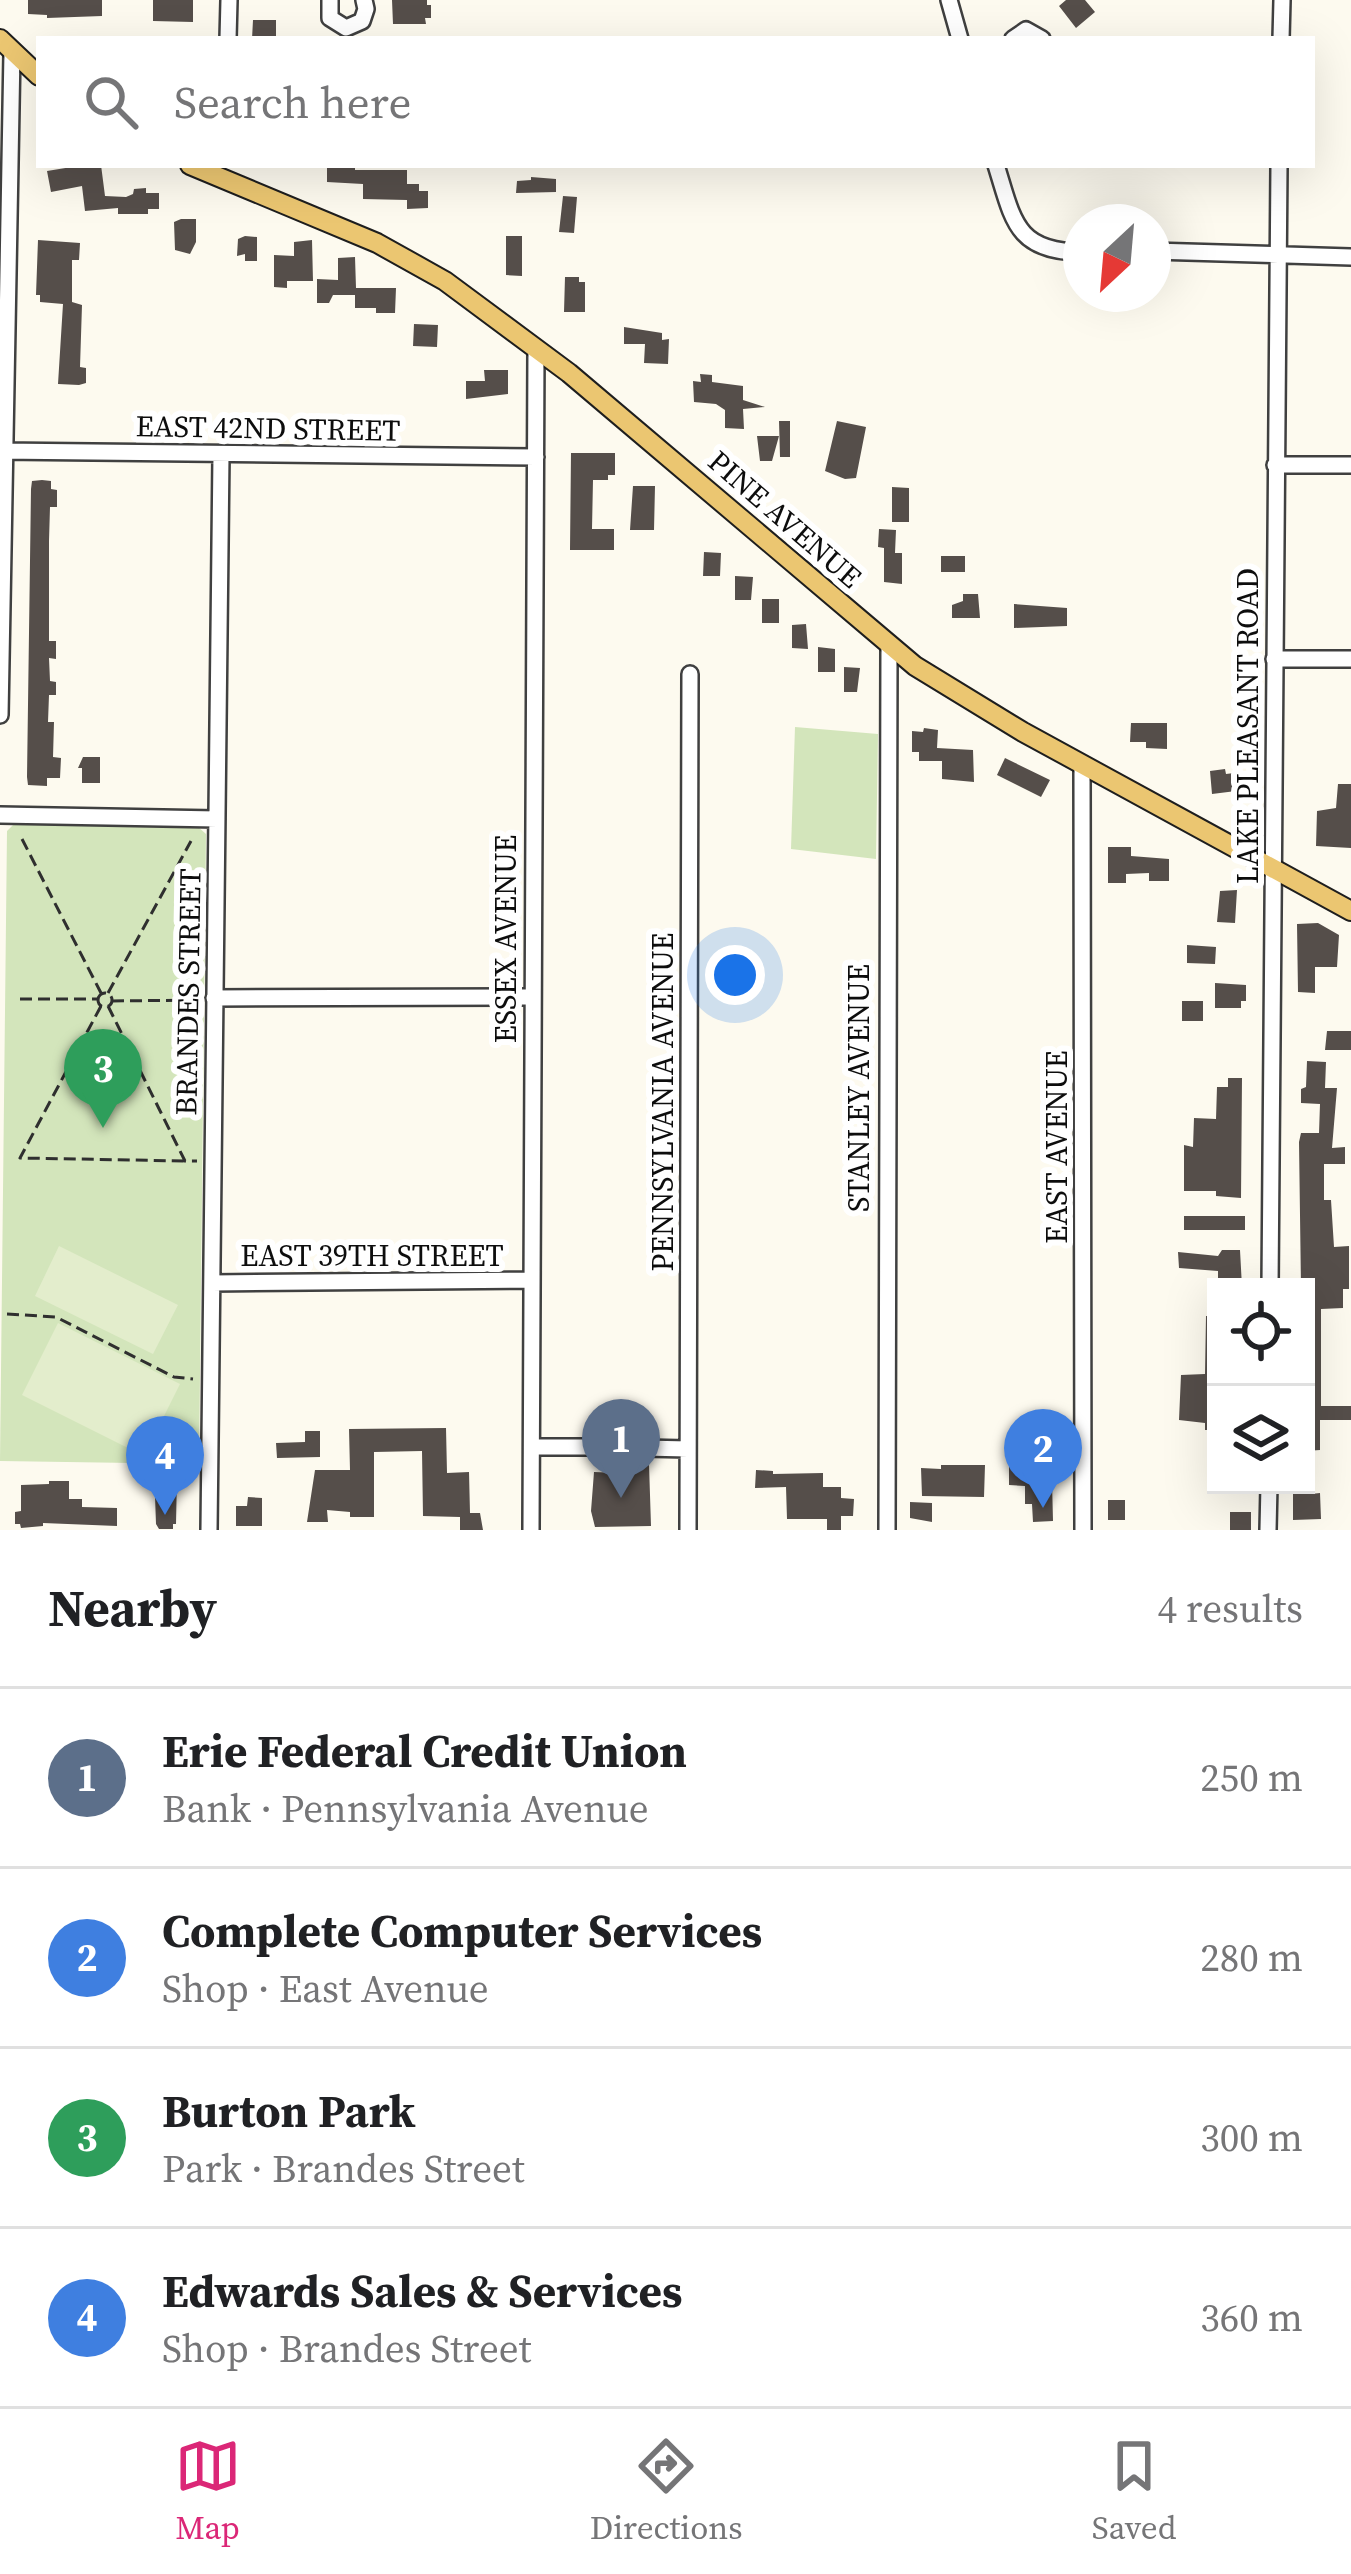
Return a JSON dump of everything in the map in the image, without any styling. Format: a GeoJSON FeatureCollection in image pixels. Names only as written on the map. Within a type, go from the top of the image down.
{"type":"FeatureCollection","features":[{"type":"Feature","properties":{"kind":"main road"},"geometry":{"type":"LineString","coordinates":[[6,45],[36,73]]}},
{"type":"Feature","properties":{"kind":"main road","name":"PINE AVENUE"},"geometry":{"type":"LineString","coordinates":[[225,172],[445,281],[536,348],[889,646],[966,699],[1351,911]]}},
{"type":"Feature","properties":{"kind":"street"},"geometry":{"type":"LineString","coordinates":[[228,36],[229,0]]}},
{"type":"Feature","properties":{"kind":"street"},"geometry":{"type":"LineString","coordinates":[[330,0],[330,18],[346,28],[362,21],[364,0]]}},
{"type":"Feature","properties":{"kind":"street"},"geometry":{"type":"LineString","coordinates":[[949,0],[959,36]]}},
{"type":"Feature","properties":{"kind":"street"},"geometry":{"type":"LineString","coordinates":[[1281,36],[1282,0]]}},
{"type":"Feature","properties":{"kind":"street"},"geometry":{"type":"LineString","coordinates":[[0,715],[6,45]]}},
{"type":"Feature","properties":{"kind":"street"},"geometry":{"type":"LineString","coordinates":[[997,168],[1015,225],[1034,243],[1063,252]]}},
{"type":"Feature","properties":{"kind":"street","name":"LAKE PLEASANT ROAD"},"geometry":{"type":"LineString","coordinates":[[1270,1278],[1279,168]]}},
{"type":"Feature","properties":{"kind":"street"},"geometry":{"type":"LineString","coordinates":[[1171,251],[1351,257]]}},
{"type":"Feature","properties":{"kind":"street","name":"ESSEX AVENUE"},"geometry":{"type":"LineString","coordinates":[[531,1530],[536,348]]}},
{"type":"Feature","properties":{"kind":"street","name":"EAST 42ND STREET"},"geometry":{"type":"LineString","coordinates":[[2,451],[536,457]]}},
{"type":"Feature","properties":{"kind":"street","name":"BRANDES STREET"},"geometry":{"type":"LineString","coordinates":[[209,1530],[209,999],[217,819],[221,455]]}},
{"type":"Feature","properties":{"kind":"street"},"geometry":{"type":"LineString","coordinates":[[1276,466],[1351,465]]}},
{"type":"Feature","properties":{"kind":"street","name":"STANLEY AVENUE"},"geometry":{"type":"LineString","coordinates":[[887,1530],[889,646]]}},
{"type":"Feature","properties":{"kind":"street"},"geometry":{"type":"LineString","coordinates":[[1274,659],[1351,659]]}},
{"type":"Feature","properties":{"kind":"street","name":"PENNSYLVANIA AVENUE"},"geometry":{"type":"LineString","coordinates":[[688,1530],[690,674]]}},
{"type":"Feature","properties":{"kind":"street","name":"EAST AVENUE"},"geometry":{"type":"LineString","coordinates":[[1082,764],[1083,1530]]}},
{"type":"Feature","properties":{"kind":"street"},"geometry":{"type":"LineString","coordinates":[[0,815],[217,819]]}},
{"type":"Feature","properties":{"kind":"street"},"geometry":{"type":"LineString","coordinates":[[209,999],[531,997]]}},
{"type":"Feature","properties":{"kind":"street","name":"EAST 39TH STREET"},"geometry":{"type":"LineString","coordinates":[[212,1283],[532,1280]]}},
{"type":"Feature","properties":{"kind":"street"},"geometry":{"type":"LineString","coordinates":[[532,1448],[688,1449]]}},
{"type":"Feature","properties":{"kind":"street"},"geometry":{"type":"LineString","coordinates":[[1268,1494],[1268,1530]]}},
{"type":"Feature","properties":{"kind":"path"},"geometry":{"type":"LineString","coordinates":[[22,839],[185,1160]]}},
{"type":"Feature","properties":{"kind":"path"},"geometry":{"type":"LineString","coordinates":[[102,995],[191,841]]}},
{"type":"Feature","properties":{"kind":"path"},"geometry":{"type":"LineString","coordinates":[[20,999],[102,995],[112,1000],[209,999]]}},
{"type":"Feature","properties":{"kind":"path"},"geometry":{"type":"LineString","coordinates":[[112,1000],[104,1006],[19,1158],[202,1160]]}},
{"type":"Feature","properties":{"kind":"path"},"geometry":{"type":"LineString","coordinates":[[7,1314],[56,1317],[175,1377],[195,1379]]}},
{"type":"Feature","properties":{"kind":"green space"},"geometry":{"type":"Polygon","coordinates":[[[795,727],[878,734],[876,859],[791,849],[795,727]]]}},
{"type":"Feature","properties":{"kind":"green space"},"geometry":{"type":"Polygon","coordinates":[[[14,824],[197,826],[206,834],[199,1464],[0,1461],[7,831],[14,824]]]}},
{"type":"Feature","properties":{"kind":"green space"},"geometry":{"type":"Polygon","coordinates":[[[59,1246],[178,1305],[153,1354],[35,1296],[59,1246]]]}},
{"type":"Feature","properties":{"kind":"green space"},"geometry":{"type":"Polygon","coordinates":[[[58,1323],[180,1384],[144,1456],[22,1395],[58,1323]]]}},
{"type":"Feature","properties":{"kind":"building"},"geometry":{"type":"Polygon","coordinates":[[[28,0],[102,0],[102,16],[28,14],[28,0]]]}},
{"type":"Feature","properties":{"kind":"building"},"geometry":{"type":"Polygon","coordinates":[[[153,0],[193,0],[193,22],[153,21],[153,0]]]}},
{"type":"Feature","properties":{"kind":"building"},"geometry":{"type":"Polygon","coordinates":[[[392,0],[427,0],[431,18],[425,18],[426,24],[393,24],[392,0]]]}},
{"type":"Feature","properties":{"kind":"building"},"geometry":{"type":"Polygon","coordinates":[[[1066,0],[1085,0],[1095,12],[1076,28],[1059,6],[1066,0]]]}},
{"type":"Feature","properties":{"kind":"building"},"geometry":{"type":"Polygon","coordinates":[[[253,20],[276,20],[276,36],[252,36],[253,20]]]}},
{"type":"Feature","properties":{"kind":"building"},"geometry":{"type":"Polygon","coordinates":[[[101,168],[105,196],[126,197],[134,189],[146,188],[146,193],[159,193],[159,209],[148,209],[148,214],[118,214],[118,208],[85,211],[82,186],[51,192],[47,171],[101,168]]]}},
{"type":"Feature","properties":{"kind":"building"},"geometry":{"type":"Polygon","coordinates":[[[327,168],[407,170],[407,184],[419,184],[419,191],[428,191],[428,208],[407,209],[407,200],[363,199],[363,184],[327,182],[327,168]]]}},
{"type":"Feature","properties":{"kind":"building"},"geometry":{"type":"Polygon","coordinates":[[[556,179],[556,192],[516,193],[517,181],[556,179]]]}},
{"type":"Feature","properties":{"kind":"building"},"geometry":{"type":"Polygon","coordinates":[[[563,196],[577,197],[574,233],[559,232],[563,196]]]}},
{"type":"Feature","properties":{"kind":"building"},"geometry":{"type":"Polygon","coordinates":[[[196,219],[196,242],[190,254],[175,250],[174,222],[196,219]]]}},
{"type":"Feature","properties":{"kind":"building"},"geometry":{"type":"Polygon","coordinates":[[[506,236],[522,236],[522,276],[506,275],[506,236]]]}},
{"type":"Feature","properties":{"kind":"building"},"geometry":{"type":"Polygon","coordinates":[[[257,237],[257,261],[245,261],[245,254],[237,256],[238,239],[257,237]]]}},
{"type":"Feature","properties":{"kind":"building"},"geometry":{"type":"Polygon","coordinates":[[[38,240],[80,243],[79,260],[72,260],[72,302],[82,305],[80,367],[86,368],[86,383],[58,384],[63,304],[40,302],[36,295],[38,240]]]}},
{"type":"Feature","properties":{"kind":"building"},"geometry":{"type":"Polygon","coordinates":[[[312,240],[313,281],[287,281],[287,288],[274,287],[274,255],[294,256],[294,242],[312,240]]]}},
{"type":"Feature","properties":{"kind":"building"},"geometry":{"type":"Polygon","coordinates":[[[355,257],[356,288],[396,288],[395,313],[355,308],[355,295],[333,295],[329,303],[317,303],[317,279],[338,280],[338,258],[355,257]]]}},
{"type":"Feature","properties":{"kind":"building"},"geometry":{"type":"Polygon","coordinates":[[[565,277],[585,282],[585,312],[564,312],[565,277]]]}},
{"type":"Feature","properties":{"kind":"building"},"geometry":{"type":"Polygon","coordinates":[[[414,324],[438,325],[437,347],[413,346],[414,324]]]}},
{"type":"Feature","properties":{"kind":"building"},"geometry":{"type":"Polygon","coordinates":[[[624,327],[662,333],[662,340],[669,339],[668,364],[644,363],[645,344],[624,344],[624,327]]]}},
{"type":"Feature","properties":{"kind":"building"},"geometry":{"type":"Polygon","coordinates":[[[484,370],[508,370],[508,394],[466,399],[466,381],[485,381],[484,370]]]}},
{"type":"Feature","properties":{"kind":"building"},"geometry":{"type":"Polygon","coordinates":[[[700,374],[712,375],[712,382],[743,386],[743,400],[765,407],[743,409],[744,429],[725,428],[725,410],[694,402],[693,381],[701,382],[700,374]]]}},
{"type":"Feature","properties":{"kind":"building"},"geometry":{"type":"Polygon","coordinates":[[[779,421],[790,421],[790,457],[780,457],[779,421]]]}},
{"type":"Feature","properties":{"kind":"building"},"geometry":{"type":"Polygon","coordinates":[[[837,421],[866,427],[856,478],[825,471],[837,421]]]}},
{"type":"Feature","properties":{"kind":"building"},"geometry":{"type":"Polygon","coordinates":[[[757,436],[779,436],[772,461],[760,461],[757,436]]]}},
{"type":"Feature","properties":{"kind":"building"},"geometry":{"type":"Polygon","coordinates":[[[571,453],[615,453],[615,475],[593,480],[592,529],[614,529],[614,550],[570,550],[571,453]]]}},
{"type":"Feature","properties":{"kind":"building"},"geometry":{"type":"Polygon","coordinates":[[[32,481],[51,481],[51,489],[57,490],[57,507],[50,507],[49,541],[49,641],[56,641],[56,659],[49,658],[50,681],[56,682],[56,695],[49,695],[48,722],[54,722],[53,757],[61,758],[60,778],[47,778],[47,786],[28,785],[27,777],[31,489],[32,481]]]}},
{"type":"Feature","properties":{"kind":"building"},"geometry":{"type":"Polygon","coordinates":[[[633,486],[655,486],[654,530],[630,530],[633,486]]]}},
{"type":"Feature","properties":{"kind":"building"},"geometry":{"type":"Polygon","coordinates":[[[892,487],[909,488],[909,522],[892,522],[892,487]]]}},
{"type":"Feature","properties":{"kind":"building"},"geometry":{"type":"Polygon","coordinates":[[[879,529],[896,530],[902,584],[884,582],[879,529]]]}},
{"type":"Feature","properties":{"kind":"building"},"geometry":{"type":"Polygon","coordinates":[[[704,552],[721,553],[720,576],[703,576],[704,552]]]}},
{"type":"Feature","properties":{"kind":"building"},"geometry":{"type":"Polygon","coordinates":[[[941,556],[965,556],[965,572],[941,572],[941,556]]]}},
{"type":"Feature","properties":{"kind":"building"},"geometry":{"type":"Polygon","coordinates":[[[735,576],[753,577],[751,600],[735,600],[735,576]]]}},
{"type":"Feature","properties":{"kind":"building"},"geometry":{"type":"Polygon","coordinates":[[[963,594],[978,594],[980,618],[952,618],[952,605],[963,601],[963,594]]]}},
{"type":"Feature","properties":{"kind":"building"},"geometry":{"type":"Polygon","coordinates":[[[762,599],[779,599],[779,623],[762,623],[762,599]]]}},
{"type":"Feature","properties":{"kind":"building"},"geometry":{"type":"Polygon","coordinates":[[[1014,604],[1067,608],[1067,626],[1014,628],[1014,604]]]}},
{"type":"Feature","properties":{"kind":"building"},"geometry":{"type":"Polygon","coordinates":[[[806,624],[808,649],[792,648],[792,625],[806,624]]]}},
{"type":"Feature","properties":{"kind":"building"},"geometry":{"type":"Polygon","coordinates":[[[818,647],[835,649],[835,672],[818,672],[818,647]]]}},
{"type":"Feature","properties":{"kind":"building"},"geometry":{"type":"Polygon","coordinates":[[[844,667],[860,668],[857,692],[844,692],[844,667]]]}},
{"type":"Feature","properties":{"kind":"building"},"geometry":{"type":"Polygon","coordinates":[[[1131,723],[1167,723],[1167,749],[1130,742],[1131,723]]]}},
{"type":"Feature","properties":{"kind":"building"},"geometry":{"type":"Polygon","coordinates":[[[924,728],[938,730],[937,748],[973,750],[974,782],[942,779],[942,761],[919,761],[919,752],[912,752],[912,731],[923,732],[924,728]]]}},
{"type":"Feature","properties":{"kind":"building"},"geometry":{"type":"Polygon","coordinates":[[[83,757],[100,757],[100,783],[82,783],[82,768],[78,768],[83,757]]]}},
{"type":"Feature","properties":{"kind":"building"},"geometry":{"type":"Polygon","coordinates":[[[1005,758],[1050,780],[1041,797],[997,775],[1005,758]]]}},
{"type":"Feature","properties":{"kind":"building"},"geometry":{"type":"Polygon","coordinates":[[[1225,769],[1226,774],[1234,773],[1236,791],[1212,794],[1210,771],[1225,769]]]}},
{"type":"Feature","properties":{"kind":"building"},"geometry":{"type":"Polygon","coordinates":[[[1338,784],[1351,784],[1351,848],[1316,846],[1317,811],[1336,808],[1338,784]]]}},
{"type":"Feature","properties":{"kind":"building"},"geometry":{"type":"Polygon","coordinates":[[[1108,847],[1131,847],[1131,856],[1169,859],[1169,881],[1149,881],[1149,873],[1126,874],[1126,883],[1108,883],[1108,847]]]}},
{"type":"Feature","properties":{"kind":"building"},"geometry":{"type":"Polygon","coordinates":[[[1237,890],[1235,923],[1217,922],[1220,891],[1237,890]]]}},
{"type":"Feature","properties":{"kind":"building"},"geometry":{"type":"Polygon","coordinates":[[[1318,923],[1339,935],[1337,967],[1315,967],[1315,993],[1298,992],[1297,924],[1318,923]]]}},
{"type":"Feature","properties":{"kind":"building"},"geometry":{"type":"Polygon","coordinates":[[[1187,945],[1216,947],[1215,964],[1187,963],[1187,945]]]}},
{"type":"Feature","properties":{"kind":"building"},"geometry":{"type":"Polygon","coordinates":[[[1215,983],[1246,985],[1241,1008],[1215,1008],[1215,983]]]}},
{"type":"Feature","properties":{"kind":"building"},"geometry":{"type":"Polygon","coordinates":[[[1182,1001],[1203,1001],[1203,1021],[1182,1021],[1182,1001]]]}},
{"type":"Feature","properties":{"kind":"building"},"geometry":{"type":"Polygon","coordinates":[[[1327,1031],[1351,1031],[1351,1050],[1325,1050],[1327,1031]]]}},
{"type":"Feature","properties":{"kind":"building"},"geometry":{"type":"Polygon","coordinates":[[[1307,1061],[1326,1062],[1325,1088],[1337,1088],[1332,1148],[1345,1147],[1345,1164],[1324,1164],[1324,1200],[1331,1200],[1334,1247],[1349,1246],[1349,1289],[1343,1289],[1343,1308],[1321,1309],[1321,1406],[1351,1406],[1351,1420],[1320,1420],[1320,1450],[1315,1450],[1315,1278],[1301,1278],[1299,1142],[1301,1133],[1319,1133],[1320,1104],[1301,1103],[1301,1089],[1306,1087],[1307,1061]]]}},
{"type":"Feature","properties":{"kind":"building"},"geometry":{"type":"Polygon","coordinates":[[[1228,1078],[1242,1078],[1241,1198],[1216,1196],[1216,1191],[1184,1191],[1184,1145],[1193,1147],[1194,1118],[1216,1119],[1217,1087],[1228,1087],[1228,1078]]]}},
{"type":"Feature","properties":{"kind":"building"},"geometry":{"type":"Polygon","coordinates":[[[1184,1216],[1245,1216],[1245,1230],[1184,1230],[1184,1216]]]}},
{"type":"Feature","properties":{"kind":"building"},"geometry":{"type":"Polygon","coordinates":[[[1222,1250],[1240,1250],[1242,1278],[1218,1278],[1218,1271],[1179,1268],[1178,1252],[1218,1256],[1222,1250]]]}},
{"type":"Feature","properties":{"kind":"building"},"geometry":{"type":"Polygon","coordinates":[[[1207,1316],[1207,1430],[1205,1423],[1179,1420],[1181,1375],[1205,1374],[1207,1316]]]}},
{"type":"Feature","properties":{"kind":"building"},"geometry":{"type":"Polygon","coordinates":[[[446,1428],[447,1473],[469,1472],[470,1513],[480,1513],[483,1530],[460,1530],[460,1517],[423,1516],[422,1451],[374,1452],[374,1517],[327,1510],[328,1522],[307,1522],[315,1470],[350,1470],[349,1429],[446,1428]]]}},
{"type":"Feature","properties":{"kind":"building"},"geometry":{"type":"Polygon","coordinates":[[[305,1431],[320,1431],[320,1457],[277,1458],[276,1443],[305,1442],[305,1431]]]}},
{"type":"Feature","properties":{"kind":"building"},"geometry":{"type":"Polygon","coordinates":[[[636,1457],[649,1464],[651,1526],[595,1527],[591,1511],[594,1472],[619,1473],[619,1463],[636,1457]]]}},
{"type":"Feature","properties":{"kind":"building"},"geometry":{"type":"Polygon","coordinates":[[[941,1465],[985,1465],[984,1497],[922,1496],[921,1468],[941,1469],[941,1465]]]}},
{"type":"Feature","properties":{"kind":"building"},"geometry":{"type":"Polygon","coordinates":[[[1009,1465],[1031,1466],[1031,1480],[1052,1481],[1053,1521],[1033,1522],[1032,1504],[1025,1504],[1025,1486],[1009,1485],[1009,1465]]]}},
{"type":"Feature","properties":{"kind":"building"},"geometry":{"type":"Polygon","coordinates":[[[154,1468],[187,1471],[177,1476],[173,1529],[159,1529],[156,1524],[154,1468]]]}},
{"type":"Feature","properties":{"kind":"building"},"geometry":{"type":"Polygon","coordinates":[[[756,1470],[823,1473],[823,1487],[841,1487],[841,1498],[854,1499],[853,1516],[841,1516],[841,1530],[827,1530],[827,1519],[787,1519],[786,1487],[755,1488],[756,1470]]]}},
{"type":"Feature","properties":{"kind":"building"},"geometry":{"type":"Polygon","coordinates":[[[69,1481],[69,1499],[82,1499],[82,1507],[117,1508],[117,1526],[43,1523],[21,1528],[15,1524],[15,1512],[21,1511],[21,1485],[69,1481]]]}},
{"type":"Feature","properties":{"kind":"building"},"geometry":{"type":"Polygon","coordinates":[[[1320,1493],[1321,1519],[1293,1520],[1293,1494],[1320,1493]]]}},
{"type":"Feature","properties":{"kind":"building"},"geometry":{"type":"Polygon","coordinates":[[[248,1497],[262,1498],[262,1526],[236,1526],[236,1506],[247,1506],[248,1497]]]}},
{"type":"Feature","properties":{"kind":"building"},"geometry":{"type":"Polygon","coordinates":[[[1108,1500],[1125,1500],[1125,1520],[1108,1520],[1108,1500]]]}},
{"type":"Feature","properties":{"kind":"building"},"geometry":{"type":"Polygon","coordinates":[[[910,1502],[932,1503],[932,1522],[910,1518],[910,1502]]]}},
{"type":"Feature","properties":{"kind":"building"},"geometry":{"type":"Polygon","coordinates":[[[1230,1512],[1251,1512],[1251,1530],[1230,1530],[1230,1512]]]}},
{"type":"Feature","properties":{"kind":"place","name":"Burton Park"},"geometry":{"type":"Point","coordinates":[103,1128]}},
{"type":"Feature","properties":{"kind":"place","name":"Erie Federal Credit Union"},"geometry":{"type":"Point","coordinates":[621,1498]}},
{"type":"Feature","properties":{"kind":"place","name":"Complete Computer Services"},"geometry":{"type":"Point","coordinates":[1043,1508]}},
{"type":"Feature","properties":{"kind":"place","name":"Edwards Sales & Services"},"geometry":{"type":"Point","coordinates":[165,1515]}}]}
